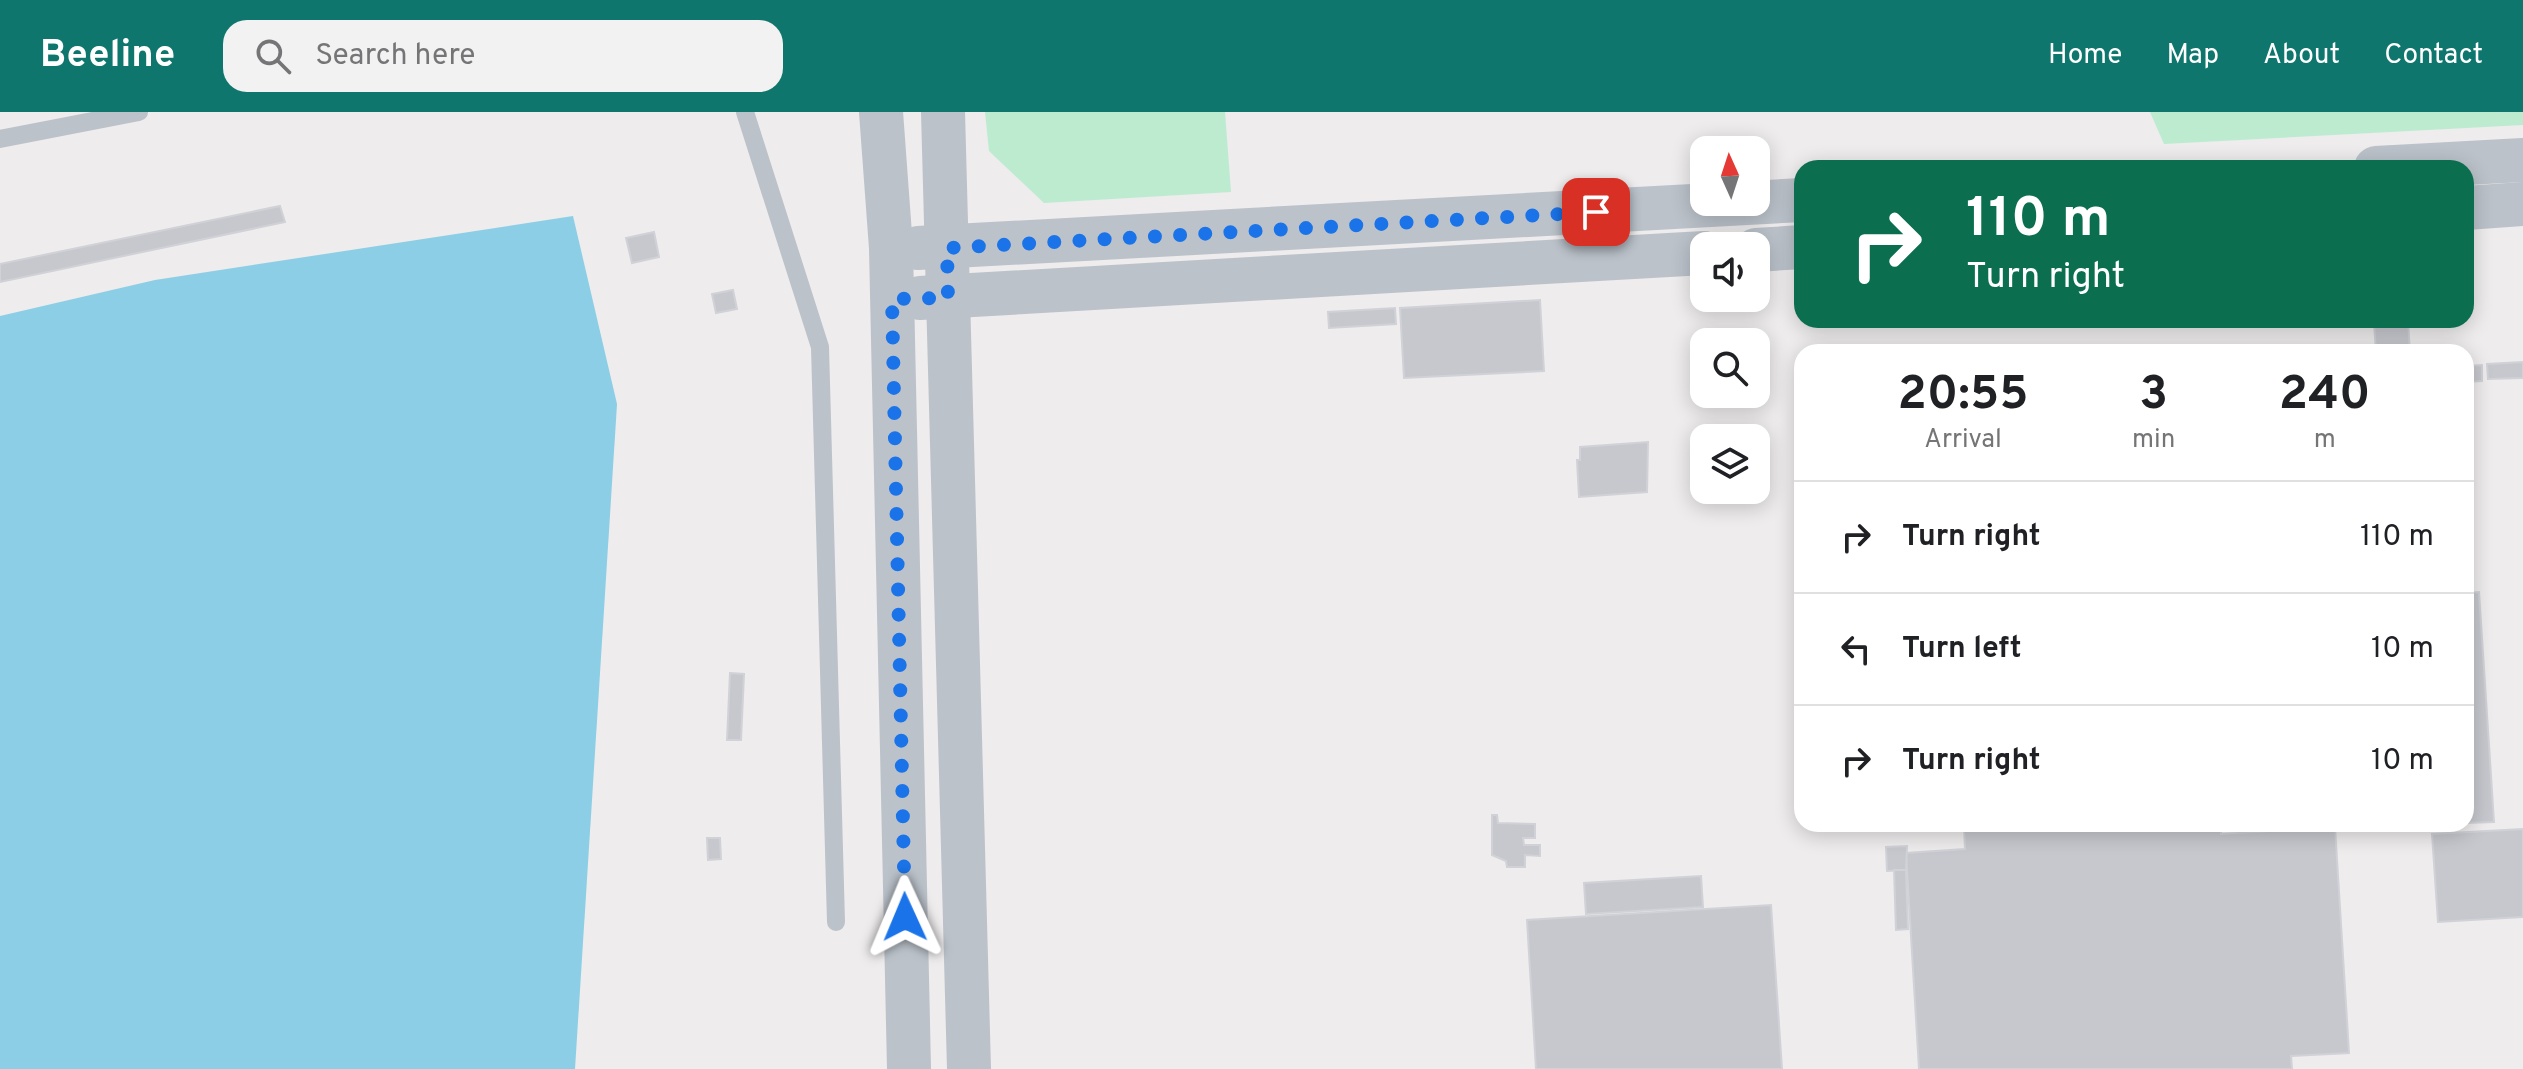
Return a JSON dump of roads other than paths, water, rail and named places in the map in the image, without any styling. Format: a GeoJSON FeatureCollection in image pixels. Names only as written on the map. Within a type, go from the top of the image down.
{"type":"FeatureCollection","features":[{"type":"Feature","properties":{"kind":"street"},"geometry":{"type":"LineString","coordinates":[[881,112],[891,248],[909,1069]]}},
{"type":"Feature","properties":{"kind":"street"},"geometry":{"type":"LineString","coordinates":[[943,112],[949,424],[969,1069]]}},
{"type":"Feature","properties":{"kind":"street"},"geometry":{"type":"LineString","coordinates":[[2474,163],[2523,160]]}},
{"type":"Feature","properties":{"kind":"street"},"geometry":{"type":"LineString","coordinates":[[891,248],[947,248],[1794,200]]}},
{"type":"Feature","properties":{"kind":"street"},"geometry":{"type":"LineString","coordinates":[[2474,207],[2523,204]]}},
{"type":"Feature","properties":{"kind":"street"},"geometry":{"type":"LineString","coordinates":[[1770,249],[1794,248]]}},
{"type":"Feature","properties":{"kind":"street"},"geometry":{"type":"LineString","coordinates":[[892,299],[1690,254]]}},
{"type":"Feature","properties":{"kind":"lane"},"geometry":{"type":"LineString","coordinates":[[0,139],[139,112]]}},
{"type":"Feature","properties":{"kind":"lane"},"geometry":{"type":"LineString","coordinates":[[745,112],[820,347],[836,922]]}},
{"type":"Feature","properties":{"kind":"water"},"geometry":{"type":"Polygon","coordinates":[[[573,216],[617,404],[575,1069],[0,1069],[0,316],[155,280],[573,216]]]}}]}
